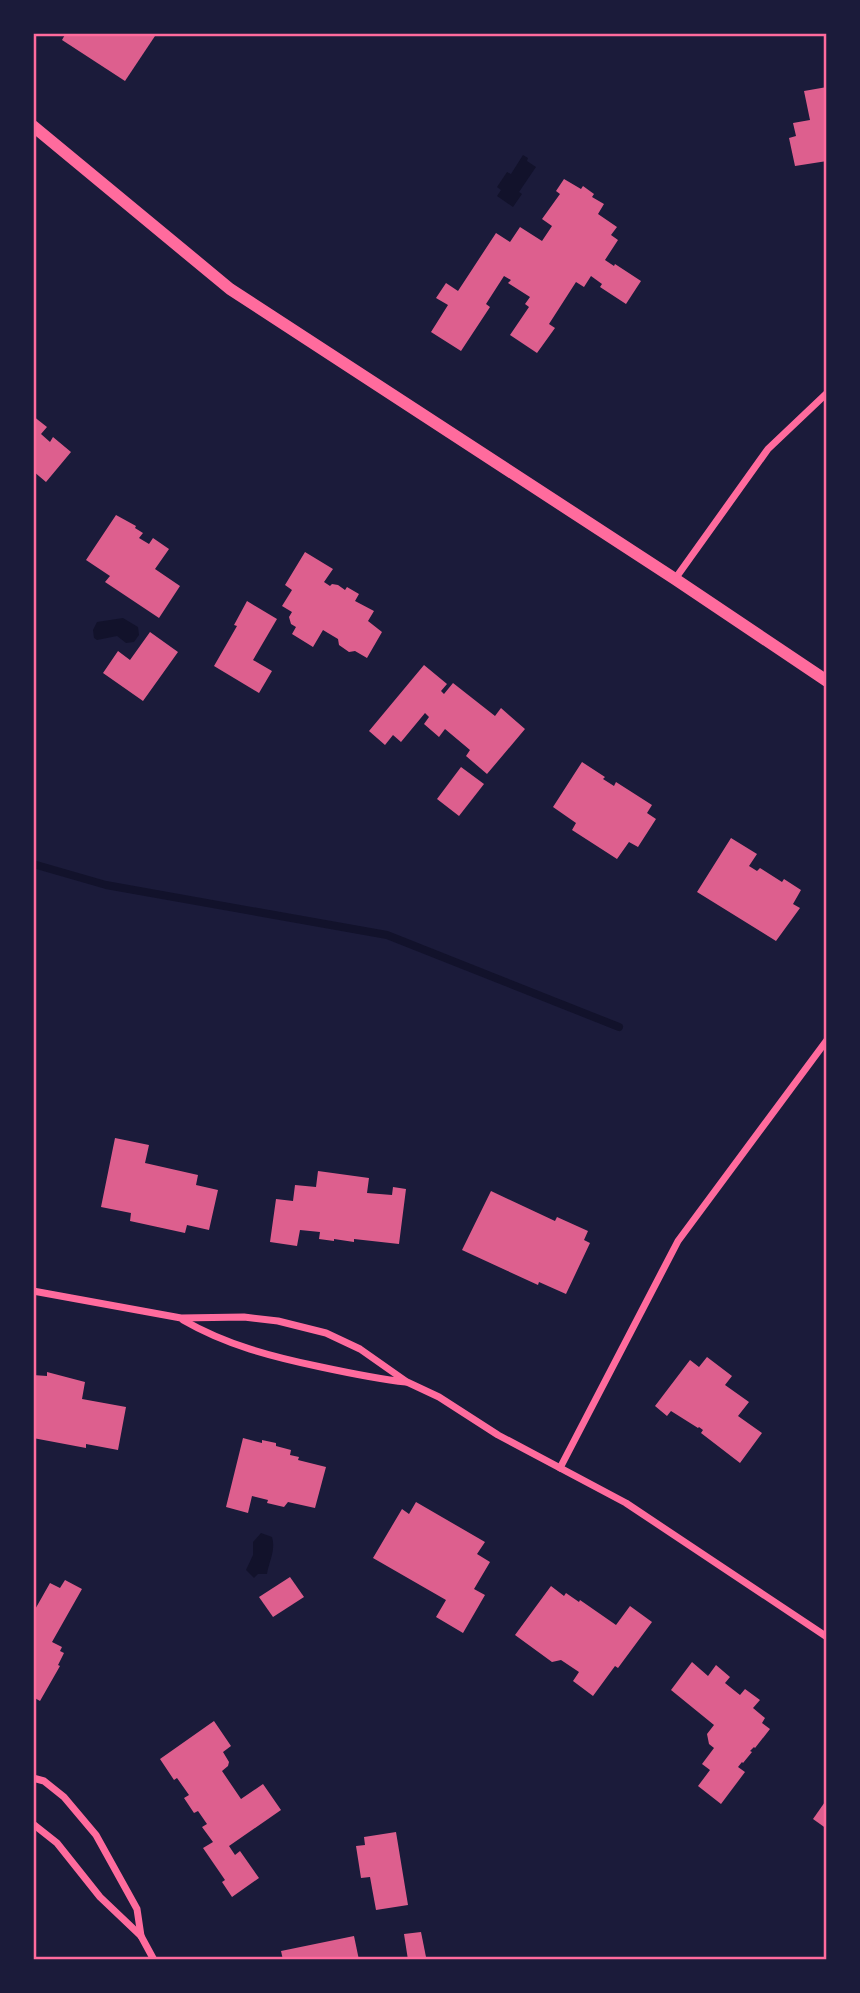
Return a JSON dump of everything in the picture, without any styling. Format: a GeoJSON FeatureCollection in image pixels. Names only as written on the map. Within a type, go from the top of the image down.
{"type":"FeatureCollection","features":[{"type":"Feature","properties":{"kind":"street"},"geometry":{"type":"LineString","coordinates":[[33,126],[230,289],[827,681]]}},
{"type":"Feature","properties":{"kind":"street"},"geometry":{"type":"LineString","coordinates":[[675,579],[768,449],[827,393]]}},
{"type":"Feature","properties":{"kind":"street"},"geometry":{"type":"LineString","coordinates":[[560,1468],[678,1241],[827,1040]]}},
{"type":"Feature","properties":{"kind":"street"},"geometry":{"type":"LineString","coordinates":[[33,1291],[181,1318],[244,1317],[278,1321],[327,1333],[360,1349],[407,1382],[439,1397],[498,1435],[626,1503],[827,1637]]}},
{"type":"Feature","properties":{"kind":"street"},"geometry":{"type":"LineString","coordinates":[[181,1318],[206,1333],[250,1350],[374,1379],[407,1382]]}},
{"type":"Feature","properties":{"kind":"street"},"geometry":{"type":"LineString","coordinates":[[33,1777],[44,1781],[64,1797],[96,1835],[137,1909],[141,1936]]}},
{"type":"Feature","properties":{"kind":"street"},"geometry":{"type":"LineString","coordinates":[[33,1824],[57,1843],[100,1897],[141,1936],[155,1960]]}},
{"type":"Feature","properties":{"kind":"shaded area"},"geometry":{"type":"Polygon","coordinates":[[[523,155],[536,167],[519,192],[522,194],[513,207],[497,196],[501,190],[497,187],[507,172],[511,174],[523,155]]]}},
{"type":"Feature","properties":{"kind":"shaded area"},"geometry":{"type":"Polygon","coordinates":[[[123,618],[138,627],[139,635],[134,642],[126,643],[117,636],[97,640],[94,638],[93,630],[97,622],[123,618]]]}},
{"type":"Feature","properties":{"kind":"shaded area"},"geometry":{"type":"Polygon","coordinates":[[[261,1533],[272,1537],[273,1551],[267,1574],[258,1574],[254,1578],[246,1570],[253,1555],[253,1542],[261,1533]]]}},
{"type":"Feature","properties":{"kind":"building"},"geometry":{"type":"Polygon","coordinates":[[[66,33],[157,33],[125,81],[62,40],[66,33]]]}},
{"type":"Feature","properties":{"kind":"building"},"geometry":{"type":"Polygon","coordinates":[[[827,87],[827,161],[795,166],[789,138],[796,136],[793,123],[810,120],[804,91],[827,87]]]}},
{"type":"Feature","properties":{"kind":"building"},"geometry":{"type":"Polygon","coordinates":[[[564,179],[581,189],[583,186],[594,194],[592,197],[604,204],[598,214],[617,227],[611,235],[618,240],[605,260],[641,281],[626,304],[600,287],[602,284],[591,276],[584,287],[576,282],[549,324],[555,328],[537,353],[510,335],[529,307],[525,304],[530,297],[508,283],[511,280],[504,276],[486,304],[490,307],[461,351],[431,332],[448,305],[436,298],[446,283],[458,291],[496,233],[510,242],[520,227],[542,241],[552,226],[542,219],[560,194],[556,191],[564,179]]]}},
{"type":"Feature","properties":{"kind":"building"},"geometry":{"type":"Polygon","coordinates":[[[33,416],[47,427],[41,434],[50,442],[53,437],[71,452],[46,482],[33,471],[33,416]]]}},
{"type":"Feature","properties":{"kind":"building"},"geometry":{"type":"Polygon","coordinates":[[[116,515],[143,533],[139,538],[149,544],[153,538],[169,549],[155,569],[180,586],[159,618],[105,582],[110,576],[86,560],[116,515]]]}},
{"type":"Feature","properties":{"kind":"building"},"geometry":{"type":"Polygon","coordinates":[[[305,552],[333,569],[324,582],[330,586],[338,585],[345,590],[347,587],[359,594],[355,601],[374,611],[368,621],[382,632],[367,658],[355,651],[349,652],[339,645],[338,639],[323,630],[313,647],[292,634],[296,627],[291,624],[289,617],[292,612],[282,606],[292,590],[285,585],[305,552]]]}},
{"type":"Feature","properties":{"kind":"building"},"geometry":{"type":"Polygon","coordinates":[[[247,601],[277,619],[253,660],[272,671],[259,693],[214,666],[237,626],[234,625],[247,601]]]}},
{"type":"Feature","properties":{"kind":"building"},"geometry":{"type":"Polygon","coordinates":[[[150,632],[178,652],[143,701],[103,673],[118,651],[130,660],[150,632]]]}},
{"type":"Feature","properties":{"kind":"building"},"geometry":{"type":"Polygon","coordinates":[[[424,665],[447,684],[441,691],[444,694],[453,683],[495,716],[501,708],[525,729],[487,774],[466,756],[470,750],[445,729],[439,737],[424,724],[429,717],[425,713],[401,742],[393,735],[385,745],[369,731],[424,665]]]}},
{"type":"Feature","properties":{"kind":"building"},"geometry":{"type":"Polygon","coordinates":[[[582,762],[614,786],[616,782],[652,805],[647,813],[656,819],[638,847],[629,842],[617,859],[572,830],[576,823],[553,807],[582,762]]]}},
{"type":"Feature","properties":{"kind":"building"},"geometry":{"type":"Polygon","coordinates":[[[461,767],[484,784],[459,816],[437,799],[461,767]]]}},
{"type":"Feature","properties":{"kind":"building"},"geometry":{"type":"Polygon","coordinates":[[[731,838],[757,854],[749,866],[757,871],[760,868],[782,882],[784,879],[801,890],[793,904],[800,908],[776,941],[697,892],[731,838]]]}},
{"type":"Feature","properties":{"kind":"building"},"geometry":{"type":"Polygon","coordinates":[[[115,1138],[149,1145],[145,1163],[198,1175],[196,1185],[218,1190],[209,1230],[187,1225],[185,1233],[130,1221],[131,1213],[101,1207],[115,1138]]]}},
{"type":"Feature","properties":{"kind":"building"},"geometry":{"type":"Polygon","coordinates":[[[318,1171],[369,1178],[367,1193],[392,1195],[393,1187],[406,1189],[399,1244],[354,1239],[354,1242],[319,1239],[320,1232],[300,1230],[297,1246],[270,1242],[276,1199],[293,1201],[295,1185],[316,1187],[318,1171]]]}},
{"type":"Feature","properties":{"kind":"building"},"geometry":{"type":"Polygon","coordinates":[[[491,1191],[555,1221],[557,1217],[588,1231],[584,1240],[590,1243],[566,1294],[539,1282],[538,1285],[462,1250],[491,1191]]]}},
{"type":"Feature","properties":{"kind":"building"},"geometry":{"type":"Polygon","coordinates":[[[707,1357],[732,1376],[725,1385],[749,1402],[738,1416],[762,1433],[740,1463],[701,1433],[703,1430],[699,1427],[671,1411],[667,1416],[655,1406],[690,1360],[699,1367],[707,1357]]]}},
{"type":"Feature","properties":{"kind":"building"},"geometry":{"type":"Polygon","coordinates":[[[47,1372],[85,1382],[82,1399],[126,1407],[118,1450],[86,1444],[86,1448],[33,1438],[33,1375],[47,1376],[47,1372]]]}},
{"type":"Feature","properties":{"kind":"building"},"geometry":{"type":"Polygon","coordinates":[[[243,1438],[276,1443],[276,1446],[291,1450],[290,1455],[299,1457],[298,1460],[326,1467],[315,1508],[288,1502],[284,1507],[252,1496],[248,1513],[226,1507],[243,1438]]]}},
{"type":"Feature","properties":{"kind":"building"},"geometry":{"type":"Polygon","coordinates":[[[416,1502],[485,1542],[477,1554],[490,1562],[474,1589],[485,1595],[463,1633],[436,1617],[446,1600],[373,1558],[402,1509],[409,1514],[416,1502]]]}},
{"type":"Feature","properties":{"kind":"building"},"geometry":{"type":"Polygon","coordinates":[[[290,1577],[304,1597],[273,1617],[259,1597],[290,1577]]]}},
{"type":"Feature","properties":{"kind":"building"},"geometry":{"type":"Polygon","coordinates":[[[65,1580],[82,1589],[52,1642],[62,1647],[60,1651],[64,1653],[58,1665],[60,1666],[40,1701],[33,1697],[33,1613],[50,1583],[60,1588],[65,1580]]]}},
{"type":"Feature","properties":{"kind":"building"},"geometry":{"type":"Polygon","coordinates":[[[551,1586],[564,1596],[566,1593],[579,1602],[580,1600],[616,1625],[630,1606],[652,1622],[593,1696],[573,1681],[579,1672],[561,1660],[552,1662],[515,1635],[551,1586]]]}},
{"type":"Feature","properties":{"kind":"building"},"geometry":{"type":"Polygon","coordinates":[[[692,1662],[708,1676],[716,1665],[730,1677],[725,1683],[740,1695],[745,1689],[760,1700],[753,1708],[765,1718],[762,1723],[770,1729],[738,1767],[745,1772],[721,1804],[698,1786],[710,1770],[702,1764],[714,1748],[709,1744],[707,1734],[714,1725],[671,1690],[692,1662]]]}},
{"type":"Feature","properties":{"kind":"building"},"geometry":{"type":"Polygon","coordinates":[[[214,1721],[231,1746],[223,1752],[229,1762],[222,1771],[241,1799],[263,1784],[281,1810],[229,1846],[235,1855],[240,1851],[259,1878],[232,1897],[222,1882],[225,1880],[203,1848],[213,1842],[202,1827],[207,1824],[198,1811],[194,1813],[184,1798],[189,1795],[177,1778],[174,1780],[160,1759],[214,1721]]]}},
{"type":"Feature","properties":{"kind":"building"},"geometry":{"type":"Polygon","coordinates":[[[827,1799],[827,1829],[813,1819],[827,1799]]]}},
{"type":"Feature","properties":{"kind":"building"},"geometry":{"type":"Polygon","coordinates":[[[396,1832],[408,1905],[376,1910],[370,1877],[361,1878],[356,1846],[365,1845],[364,1837],[396,1832]]]}},
{"type":"Feature","properties":{"kind":"building"},"geometry":{"type":"Polygon","coordinates":[[[421,1932],[426,1957],[408,1960],[404,1934],[421,1932]]]}},
{"type":"Feature","properties":{"kind":"building"},"geometry":{"type":"Polygon","coordinates":[[[354,1936],[359,1960],[283,1960],[281,1951],[354,1936]]]}},
{"type":"Feature","properties":{"kind":"waterway"},"geometry":{"type":"LineString","coordinates":[[33,864],[106,885],[387,935],[619,1027]]}}]}
